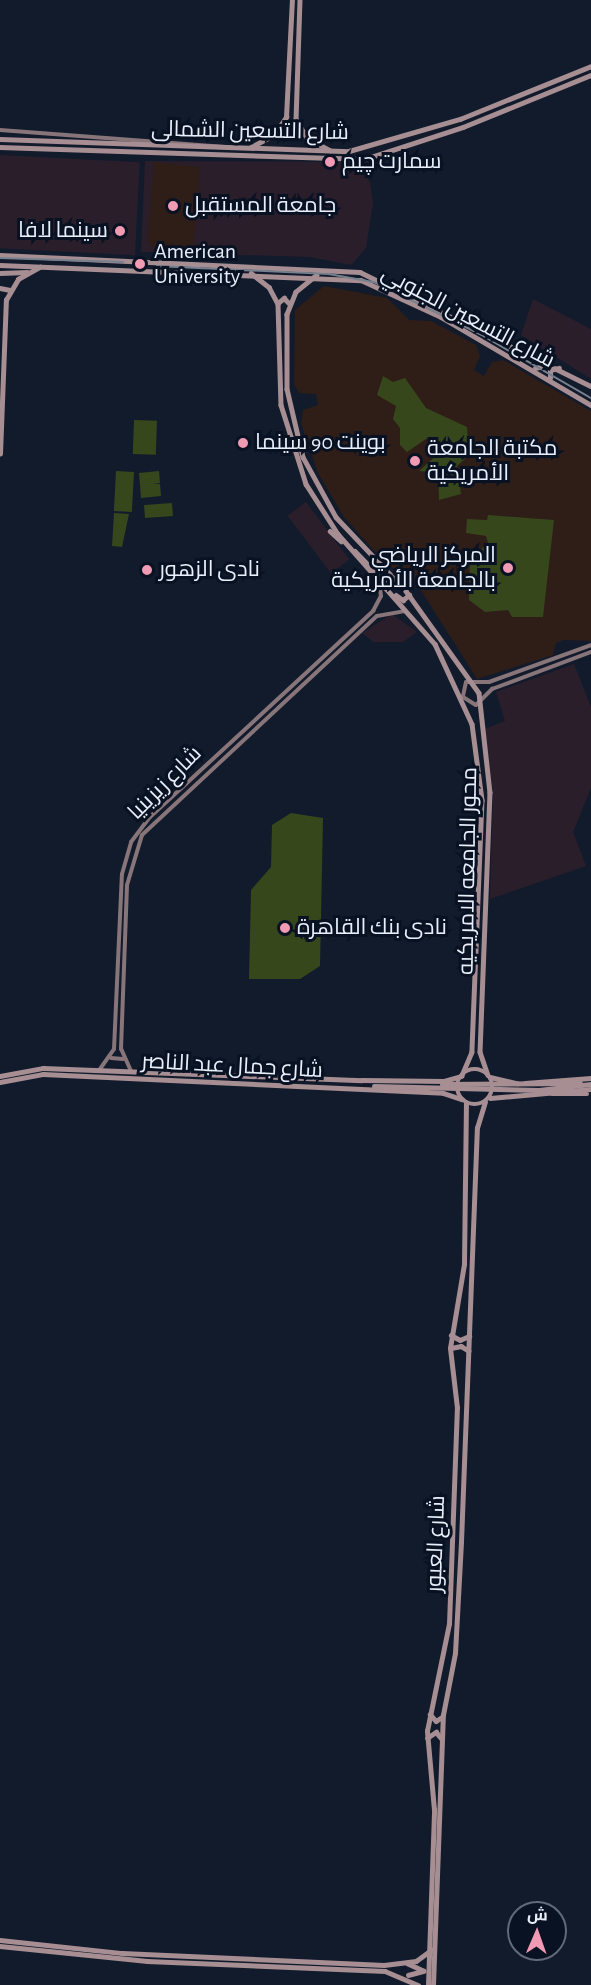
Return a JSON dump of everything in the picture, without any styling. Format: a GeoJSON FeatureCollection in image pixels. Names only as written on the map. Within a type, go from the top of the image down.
{"type":"FeatureCollection","features":[{"type":"Feature","properties":{"kind":"main road"},"geometry":{"type":"LineString","coordinates":[[246,148],[281,128],[287,110],[292,0]]}},
{"type":"Feature","properties":{"kind":"main road"},"geometry":{"type":"LineString","coordinates":[[300,0],[299,128],[315,144],[335,152]]}},
{"type":"Feature","properties":{"kind":"main road","name":"شارع التسعين الشمالى"},"geometry":{"type":"LineString","coordinates":[[0,139],[8,136],[169,146],[335,152],[375,144],[474,114],[591,66]]}},
{"type":"Feature","properties":{"kind":"main road","name":"شارع التسعين الشمالى"},"geometry":{"type":"LineString","coordinates":[[0,147],[59,153],[369,158],[497,115],[591,75]]}},
{"type":"Feature","properties":{"kind":"main road"},"geometry":{"type":"LineString","coordinates":[[474,114],[475,119],[497,115]]}},
{"type":"Feature","properties":{"kind":"main road"},"geometry":{"type":"LineString","coordinates":[[281,128],[290,135],[299,128]]}},
{"type":"Feature","properties":{"kind":"main road"},"geometry":{"type":"LineString","coordinates":[[0,130],[8,136]]}},
{"type":"Feature","properties":{"kind":"main road"},"geometry":{"type":"LineString","coordinates":[[107,141],[230,148]]}},
{"type":"Feature","properties":{"kind":"main road"},"geometry":{"type":"LineString","coordinates":[[159,154],[160,145]]}},
{"type":"Feature","properties":{"kind":"main road"},"geometry":{"type":"LineString","coordinates":[[168,154],[169,146]]}},
{"type":"Feature","properties":{"kind":"main road"},"geometry":{"type":"LineString","coordinates":[[28,256],[35,250]]}},
{"type":"Feature","properties":{"kind":"main road","name":"شارع التسعين الجنوبي"},"geometry":{"type":"LineString","coordinates":[[0,255],[222,263],[372,275],[540,357],[591,386]]}},
{"type":"Feature","properties":{"kind":"main road"},"geometry":{"type":"LineString","coordinates":[[222,256],[222,263]]}},
{"type":"Feature","properties":{"kind":"main road","name":"شارع التسعين الجنوبي"},"geometry":{"type":"LineString","coordinates":[[0,265],[317,275],[386,289],[530,367],[591,405]]}},
{"type":"Feature","properties":{"kind":"main road"},"geometry":{"type":"LineString","coordinates":[[0,452],[2,383],[10,290],[29,272],[43,266]]}},
{"type":"Feature","properties":{"kind":"main road"},"geometry":{"type":"LineString","coordinates":[[0,273],[29,272]]}},
{"type":"Feature","properties":{"kind":"main road"},"geometry":{"type":"LineString","coordinates":[[251,273],[269,287],[278,304],[284,298],[290,304],[317,275]]}},
{"type":"Feature","properties":{"kind":"main road"},"geometry":{"type":"LineString","coordinates":[[0,288],[10,290]]}},
{"type":"Feature","properties":{"kind":"main road","name":"محور الجامعه الامريكيه"},"geometry":{"type":"LineString","coordinates":[[278,304],[279,405],[307,490],[350,548],[409,611],[454,678],[471,718],[477,759],[480,848],[471,1060],[462,1076]]}},
{"type":"Feature","properties":{"kind":"main road","name":"محور الجامعه الامريكيه"},"geometry":{"type":"LineString","coordinates":[[290,304],[286,378],[300,447],[311,476],[352,538],[409,595],[459,670],[471,681],[479,702],[478,715],[489,770],[481,1059],[489,1076]]}},
{"type":"Feature","properties":{"kind":"main road"},"geometry":{"type":"LineString","coordinates":[[530,367],[542,368],[540,357]]}},
{"type":"Feature","properties":{"kind":"main road"},"geometry":{"type":"LineString","coordinates":[[552,380],[550,369],[564,370]]}},
{"type":"Feature","properties":{"kind":"main road"},"geometry":{"type":"LineString","coordinates":[[300,447],[301,437]]}},
{"type":"Feature","properties":{"kind":"main road"},"geometry":{"type":"LineString","coordinates":[[304,479],[311,476]]}},
{"type":"Feature","properties":{"kind":"main road"},"geometry":{"type":"LineString","coordinates":[[307,490],[317,488]]}},
{"type":"Feature","properties":{"kind":"main road"},"geometry":{"type":"LineString","coordinates":[[330,531],[399,598],[409,595]]}},
{"type":"Feature","properties":{"kind":"main road"},"geometry":{"type":"LineString","coordinates":[[379,580],[381,596],[373,611],[377,615],[392,609],[409,611]]}},
{"type":"Feature","properties":{"kind":"main road","name":"شارع زيزينيا"},"geometry":{"type":"LineString","coordinates":[[111,1058],[120,945],[122,874],[134,836],[356,624],[373,611]]}},
{"type":"Feature","properties":{"kind":"main road","name":"شارع زيزينيا"},"geometry":{"type":"LineString","coordinates":[[123,1059],[127,879],[136,845],[284,701],[377,615]]}},
{"type":"Feature","properties":{"kind":"main road"},"geometry":{"type":"LineString","coordinates":[[332,649],[334,641]]}},
{"type":"Feature","properties":{"kind":"main road"},"geometry":{"type":"LineString","coordinates":[[591,645],[485,683],[471,681],[463,684],[463,697],[471,705],[479,702],[489,690],[591,652]]}},
{"type":"Feature","properties":{"kind":"main road"},"geometry":{"type":"LineString","coordinates":[[454,678],[461,679],[459,670]]}},
{"type":"Feature","properties":{"kind":"main road"},"geometry":{"type":"LineString","coordinates":[[485,683],[489,690]]}},
{"type":"Feature","properties":{"kind":"main road"},"geometry":{"type":"LineString","coordinates":[[280,697],[284,701]]}},
{"type":"Feature","properties":{"kind":"main road"},"geometry":{"type":"LineString","coordinates":[[275,702],[279,706]]}},
{"type":"Feature","properties":{"kind":"main road"},"geometry":{"type":"LineString","coordinates":[[471,718],[478,715]]}},
{"type":"Feature","properties":{"kind":"main road"},"geometry":{"type":"LineString","coordinates":[[134,836],[140,840]]}},
{"type":"Feature","properties":{"kind":"main road"},"geometry":{"type":"LineString","coordinates":[[131,842],[136,845]]}},
{"type":"Feature","properties":{"kind":"main road"},"geometry":{"type":"LineString","coordinates":[[480,848],[488,849]]}},
{"type":"Feature","properties":{"kind":"main road"},"geometry":{"type":"LineString","coordinates":[[120,945],[126,945]]}},
{"type":"Feature","properties":{"kind":"main road"},"geometry":{"type":"LineString","coordinates":[[483,978],[488,984]]}},
{"type":"Feature","properties":{"kind":"main road"},"geometry":{"type":"LineString","coordinates":[[470,1003],[474,1012]]}},
{"type":"Feature","properties":{"kind":"main road"},"geometry":{"type":"LineString","coordinates":[[98,1070],[111,1058],[123,1059],[131,1072]]}},
{"type":"Feature","properties":{"kind":"main road"},"geometry":{"type":"LineString","coordinates":[[471,1060],[481,1059]]}},
{"type":"Feature","properties":{"kind":"main road","name":"شارع جمال عبد الناصر"},"geometry":{"type":"LineString","coordinates":[[0,1076],[32,1069],[98,1070],[447,1084],[475,1070],[504,1082]]}},
{"type":"Feature","properties":{"kind":"main road","name":"شارع جمال عبد الناصر"},"geometry":{"type":"LineString","coordinates":[[0,1082],[43,1074],[448,1094],[464,1101]]}},
{"type":"Feature","properties":{"kind":"main road","name":"شارع العبور"},"geometry":{"type":"LineString","coordinates":[[431,1985],[434,1785],[427,1738],[449,1624],[457,1420],[450,1348],[464,1264],[469,1113],[464,1101],[462,1076]]}},
{"type":"Feature","properties":{"kind":"main road"},"geometry":{"type":"LineString","coordinates":[[486,1101],[489,1076]]}},
{"type":"Feature","properties":{"kind":"main road"},"geometry":{"type":"LineString","coordinates":[[345,1088],[447,1084],[514,1088],[591,1081]]}},
{"type":"Feature","properties":{"kind":"main road"},"geometry":{"type":"LineString","coordinates":[[504,1094],[499,1088],[504,1082],[591,1081]]}},
{"type":"Feature","properties":{"kind":"main road"},"geometry":{"type":"LineString","coordinates":[[447,1084],[448,1094]]}},
{"type":"Feature","properties":{"kind":"main road"},"geometry":{"type":"LineString","coordinates":[[552,1094],[591,1089]]}},
{"type":"Feature","properties":{"kind":"main road"},"geometry":{"type":"LineString","coordinates":[[464,1101],[486,1101],[504,1094],[587,1094]]}},
{"type":"Feature","properties":{"kind":"main road","name":"شارع العبور"},"geometry":{"type":"LineString","coordinates":[[431,1985],[443,1715],[455,1653],[479,1114],[486,1101]]}},
{"type":"Feature","properties":{"kind":"main road"},"geometry":{"type":"LineString","coordinates":[[469,1113],[479,1114]]}},
{"type":"Feature","properties":{"kind":"main road"},"geometry":{"type":"LineString","coordinates":[[451,1335],[460,1340],[470,1336]]}},
{"type":"Feature","properties":{"kind":"main road"},"geometry":{"type":"LineString","coordinates":[[450,1348],[459,1345],[469,1351]]}},
{"type":"Feature","properties":{"kind":"main road"},"geometry":{"type":"LineString","coordinates":[[430,1714],[438,1721],[443,1715]]}},
{"type":"Feature","properties":{"kind":"main road"},"geometry":{"type":"LineString","coordinates":[[427,1738],[436,1732],[442,1739]]}},
{"type":"Feature","properties":{"kind":"main road"},"geometry":{"type":"LineString","coordinates":[[0,1940],[140,1954],[405,1963],[420,1966],[423,1972],[402,1974],[121,1959],[0,1946]]}},
{"type":"Feature","properties":{"kind":"main road"},"geometry":{"type":"LineString","coordinates":[[405,1963],[421,1959],[432,1947]]}},
{"type":"Feature","properties":{"kind":"main road"},"geometry":{"type":"LineString","coordinates":[[402,1974],[418,1985]]}},
{"type":"Feature","properties":{"kind":"shaded area"},"geometry":{"type":"Polygon","coordinates":[[[0,155],[140,162],[135,255],[0,248],[0,155]]]}},
{"type":"Feature","properties":{"kind":"shaded area"},"geometry":{"type":"Polygon","coordinates":[[[145,161],[356,162],[370,182],[373,203],[366,248],[351,265],[310,257],[141,252],[145,161]]]}},
{"type":"Feature","properties":{"kind":"shaded area","name":"جامعة المستقبل"},"geometry":{"type":"Polygon","coordinates":[[[154,162],[200,167],[193,251],[156,249],[148,242],[154,162]]]}},
{"type":"Feature","properties":{"kind":"shaded area"},"geometry":{"type":"Polygon","coordinates":[[[324,286],[387,298],[409,320],[431,321],[476,345],[480,356],[474,370],[484,376],[492,362],[503,360],[591,411],[591,641],[564,640],[556,643],[553,655],[477,679],[417,584],[385,563],[344,517],[318,473],[301,424],[303,410],[318,405],[316,394],[299,393],[294,384],[295,310],[324,286]]]}},
{"type":"Feature","properties":{"kind":"shaded area"},"geometry":{"type":"Polygon","coordinates":[[[533,299],[591,329],[591,379],[521,335],[533,299]]]}},
{"type":"Feature","properties":{"kind":"shaded area"},"geometry":{"type":"Polygon","coordinates":[[[306,502],[349,560],[331,573],[288,516],[306,502]]]}},
{"type":"Feature","properties":{"kind":"shaded area"},"geometry":{"type":"Polygon","coordinates":[[[392,614],[417,632],[403,642],[373,642],[362,633],[392,614]]]}},
{"type":"Feature","properties":{"kind":"shaded area"},"geometry":{"type":"Polygon","coordinates":[[[574,664],[591,707],[591,788],[573,832],[586,866],[490,899],[493,793],[485,729],[505,721],[496,692],[574,664]]]}},
{"type":"Feature","properties":{"kind":"green space"},"geometry":{"type":"Polygon","coordinates":[[[383,376],[393,382],[405,378],[426,408],[467,427],[469,455],[457,466],[461,494],[439,500],[438,473],[419,471],[440,452],[429,437],[407,452],[400,445],[400,428],[393,419],[396,406],[377,395],[383,376]]]}},
{"type":"Feature","properties":{"kind":"green space"},"geometry":{"type":"Polygon","coordinates":[[[134,420],[157,421],[156,455],[133,454],[134,420]]]}},
{"type":"Feature","properties":{"kind":"green space"},"geometry":{"type":"Polygon","coordinates":[[[116,471],[134,472],[132,512],[114,511],[116,471]]]}},
{"type":"Feature","properties":{"kind":"green space"},"geometry":{"type":"Polygon","coordinates":[[[159,471],[160,483],[153,484],[160,484],[161,496],[141,498],[139,473],[159,471]]]}},
{"type":"Feature","properties":{"kind":"green space"},"geometry":{"type":"Polygon","coordinates":[[[172,503],[173,516],[145,518],[144,505],[172,503]]]}},
{"type":"Feature","properties":{"kind":"green space"},"geometry":{"type":"Polygon","coordinates":[[[114,513],[129,514],[122,547],[112,546],[114,513]]]}},
{"type":"Feature","properties":{"kind":"green space","name":"المركز الرياضي بالجامعة الأمريكية"},"geometry":{"type":"Polygon","coordinates":[[[488,515],[554,520],[543,617],[512,617],[508,610],[485,612],[469,600],[470,559],[488,543],[486,536],[466,533],[467,519],[487,520],[488,515]]]}},
{"type":"Feature","properties":{"kind":"green space","name":"نادى بنك القاهرة"},"geometry":{"type":"Polygon","coordinates":[[[291,813],[323,818],[320,966],[300,979],[249,979],[251,890],[271,867],[272,825],[291,813]]]}},
{"type":"Feature","properties":{"kind":"railway"},"geometry":{"type":"LineString","coordinates":[[0,258],[123,262]]}},
{"type":"Feature","properties":{"kind":"railway"},"geometry":{"type":"LineString","coordinates":[[157,266],[329,274],[374,282],[482,335],[591,398]]}},
{"type":"Feature","properties":{"kind":"place","name":"سمارت چيم"},"geometry":{"type":"Point","coordinates":[330,162]}},
{"type":"Feature","properties":{"kind":"place","name":"جامعة المستقبل"},"geometry":{"type":"Point","coordinates":[173,206]}},
{"type":"Feature","properties":{"kind":"place","name":"سينما لافا"},"geometry":{"type":"Point","coordinates":[120,231]}},
{"type":"Feature","properties":{"kind":"place","name":"American University"},"geometry":{"type":"Point","coordinates":[140,264]}},
{"type":"Feature","properties":{"kind":"place","name":"بوينت 90 سينما"},"geometry":{"type":"Point","coordinates":[243,443]}},
{"type":"Feature","properties":{"kind":"place","name":"مكتبة الجامعة الأمريكية"},"geometry":{"type":"Point","coordinates":[415,461]}},
{"type":"Feature","properties":{"kind":"place","name":"المركز الرياضي بالجامعة الأمريكية"},"geometry":{"type":"Point","coordinates":[508,568]}},
{"type":"Feature","properties":{"kind":"place","name":"نادى الزهور"},"geometry":{"type":"Point","coordinates":[147,570]}},
{"type":"Feature","properties":{"kind":"place","name":"نادى بنك القاهرة"},"geometry":{"type":"Point","coordinates":[285,928]}}]}
